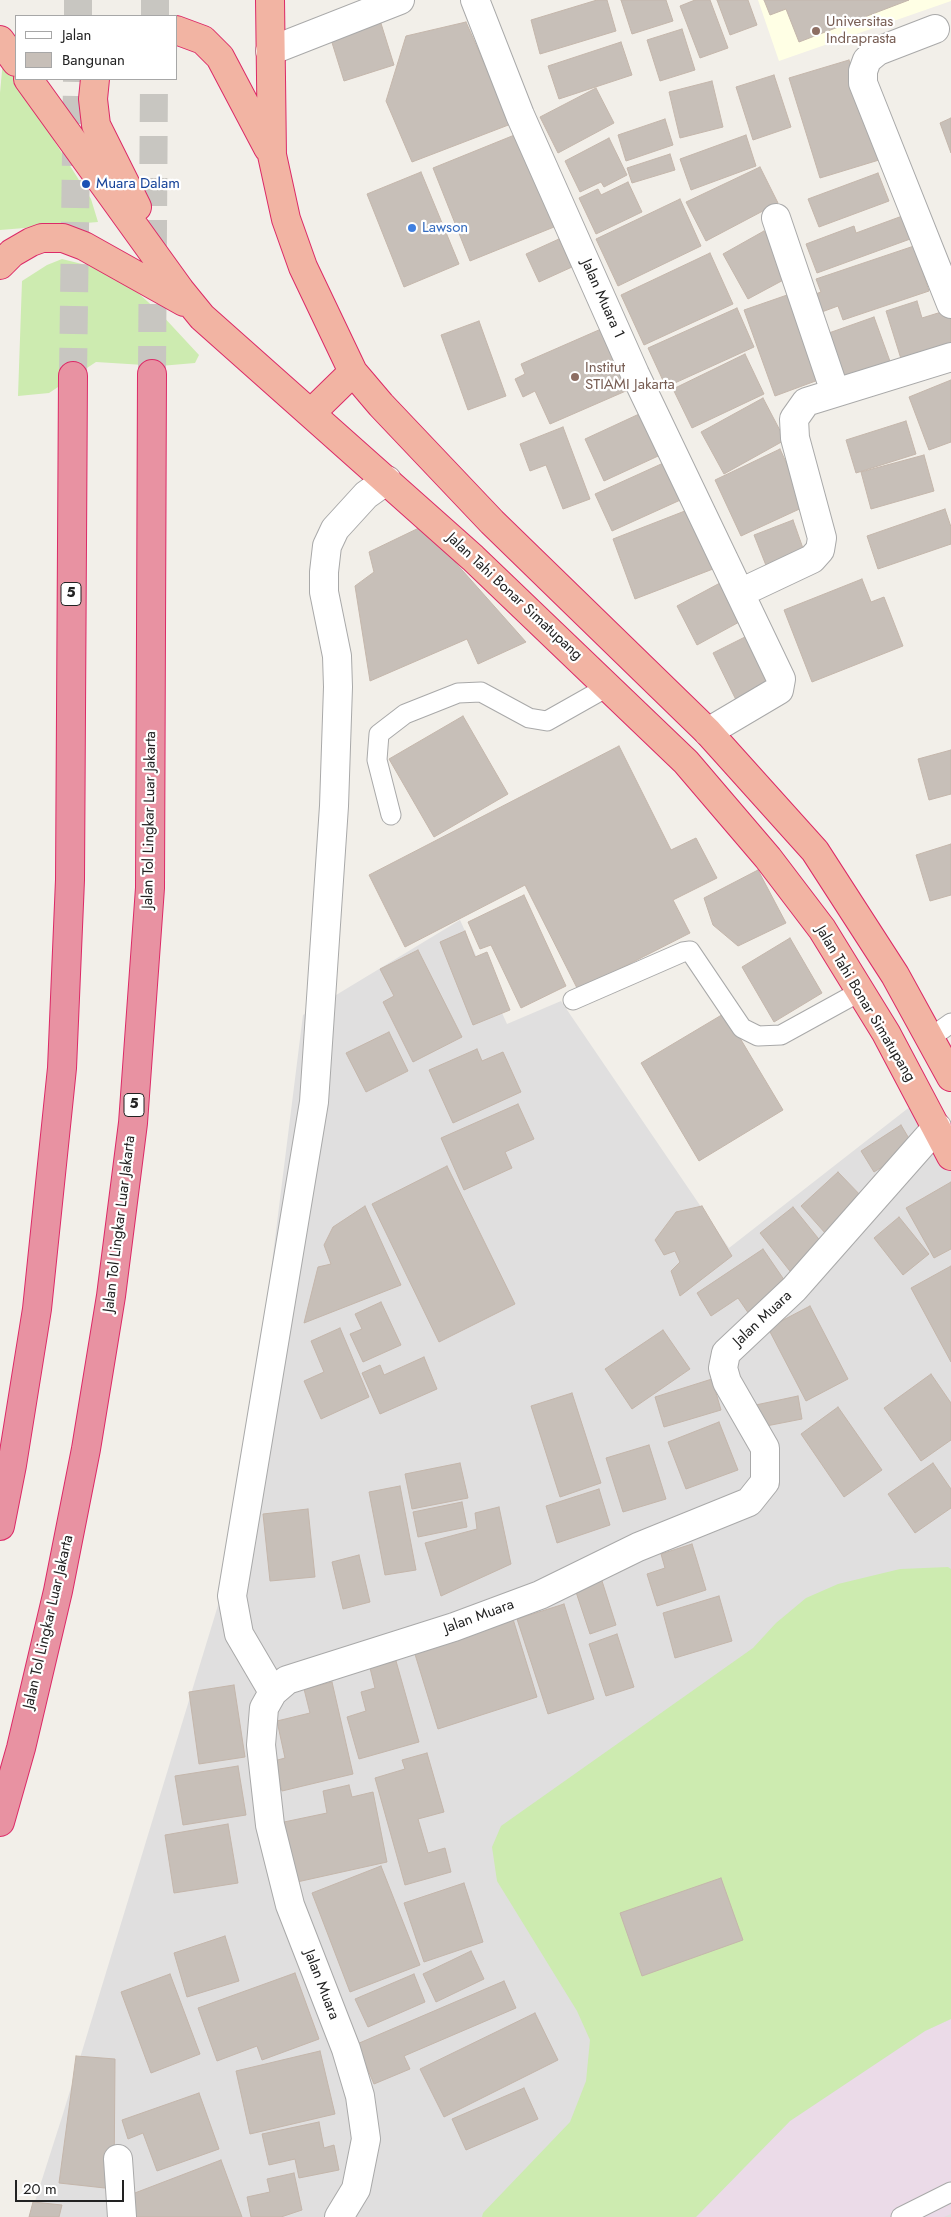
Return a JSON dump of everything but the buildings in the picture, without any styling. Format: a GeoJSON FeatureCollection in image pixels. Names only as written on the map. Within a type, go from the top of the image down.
{"type":"FeatureCollection","features":[{"type":"Feature","properties":{"kind":"highway"},"geometry":{"type":"LineString","coordinates":[[270,0],[272,155],[286,219],[303,266],[353,372],[381,405],[492,522],[708,732],[815,851],[890,967],[940,1031],[951,1077]]}},
{"type":"Feature","properties":{"kind":"highway"},"geometry":{"type":"LineString","coordinates":[[178,31],[203,40],[220,57],[272,155]]}},
{"type":"Feature","properties":{"kind":"highway"},"geometry":{"type":"LineString","coordinates":[[0,40],[15,61]]}},
{"type":"Feature","properties":{"kind":"highway","name":"Jalan Tahi Bonar Simatupang"},"geometry":{"type":"LineString","coordinates":[[29,80],[186,298],[473,558],[609,686],[686,762],[768,858],[822,929],[861,991],[937,1127],[951,1156]]}},
{"type":"Feature","properties":{"kind":"highway"},"geometry":{"type":"LineString","coordinates":[[95,80],[93,99],[96,125],[186,298]]}},
{"type":"Feature","properties":{"kind":"highway"},"geometry":{"type":"LineString","coordinates":[[0,265],[12,253],[31,242],[42,238],[63,238],[84,246],[186,298]]}},
{"type":"Feature","properties":{"kind":"highway"},"geometry":{"type":"LineString","coordinates":[[311,413],[353,372]]}},
{"type":"Feature","properties":{"kind":"highway","name":"Jalan Tol Lingkar Luar Jakarta"},"geometry":{"type":"LineString","coordinates":[[0,1822],[21,1748],[54,1609],[86,1449],[111,1296],[133,1123],[150,888],[152,374]]}},
{"type":"Feature","properties":{"kind":"highway","name":"5"},"geometry":{"type":"LineString","coordinates":[[0,1526],[12,1465],[37,1309],[62,1068],[70,880],[73,376]]}},
{"type":"Feature","properties":{"kind":"street"},"geometry":{"type":"LineString","coordinates":[[270,51],[400,0]]}},
{"type":"Feature","properties":{"kind":"street","name":"Jalan Muara 1"},"geometry":{"type":"LineString","coordinates":[[476,0],[520,115],[628,356],[781,679],[782,686],[779,690],[708,732]]}},
{"type":"Feature","properties":{"kind":"street"},"geometry":{"type":"LineString","coordinates":[[935,29],[878,51],[867,60],[863,71],[863,83],[951,304]]}},
{"type":"Feature","properties":{"kind":"street"},"geometry":{"type":"LineString","coordinates":[[776,218],[835,392]]}},
{"type":"Feature","properties":{"kind":"street"},"geometry":{"type":"LineString","coordinates":[[740,593],[812,559],[820,550],[822,538],[795,438],[794,419],[806,402],[951,357]]}},
{"type":"Feature","properties":{"kind":"street"},"geometry":{"type":"LineString","coordinates":[[273,1692],[239,1634],[232,1596],[314,1102],[334,806],[338,687],[337,656],[324,592],[324,572],[328,546],[335,530],[366,495],[387,480]]}},
{"type":"Feature","properties":{"kind":"street","name":"Jalan Muara"},"geometry":{"type":"LineString","coordinates":[[339,2217],[356,2189],[366,2139],[360,2096],[346,2049],[290,1905],[270,1825],[261,1745],[264,1708],[273,1692],[287,1680],[454,1627],[540,1595],[638,1547],[749,1502],[765,1482],[765,1448],[728,1382],[723,1368],[726,1353],[794,1289],[925,1137],[937,1127]]}},
{"type":"Feature","properties":{"kind":"street"},"geometry":{"type":"LineString","coordinates":[[118,2159],[122,2217]]}},
{"type":"Feature","properties":{"kind":"lane"},"geometry":{"type":"LineString","coordinates":[[391,815],[377,760],[379,734],[405,714],[458,693],[481,692],[529,718],[547,722],[609,686]]}},
{"type":"Feature","properties":{"kind":"lane"},"geometry":{"type":"LineString","coordinates":[[573,1000],[690,951],[742,1028],[758,1036],[781,1035],[861,991]]}},
{"type":"Feature","properties":{"kind":"lane"},"geometry":{"type":"LineString","coordinates":[[901,2217],[951,2192]]}},
{"type":"Feature","properties":{"kind":"shaded area","name":"Universitas Indraprasta"},"geometry":{"type":"Polygon","coordinates":[[[758,0],[951,0],[951,1],[779,61],[758,0]]]}},
{"type":"Feature","properties":{"kind":"shaded area"},"geometry":{"type":"Polygon","coordinates":[[[460,920],[507,1024],[561,1001],[729,1248],[916,1102],[951,1170],[951,2217],[30,2217],[237,1543],[303,1015],[460,920]]]}},
{"type":"Feature","properties":{"kind":"shaded area"},"geometry":{"type":"Polygon","coordinates":[[[951,2019],[951,2214],[944,2217],[696,2217],[790,2121],[925,2031],[951,2019]]]}},
{"type":"Feature","properties":{"kind":"green space"},"geometry":{"type":"Polygon","coordinates":[[[3,60],[91,199],[98,222],[0,230],[0,93],[3,60]]]}},
{"type":"Feature","properties":{"kind":"green space"},"geometry":{"type":"Polygon","coordinates":[[[62,259],[102,269],[122,278],[160,313],[199,355],[195,363],[160,366],[96,362],[49,393],[18,396],[22,281],[47,265],[62,259]]]}},
{"type":"Feature","properties":{"kind":"green space"},"geometry":{"type":"Polygon","coordinates":[[[948,1567],[951,1569],[951,2019],[925,2031],[790,2121],[696,2217],[482,2217],[483,2213],[570,2122],[586,2081],[590,2040],[577,2011],[497,1881],[492,1847],[501,1826],[753,1648],[776,1623],[806,1598],[838,1584],[900,1569],[948,1567]]]}},
{"type":"Feature","properties":{"kind":"tunnel"},"geometry":{"type":"LineString","coordinates":[[78,0],[78,15]]}},
{"type":"Feature","properties":{"kind":"tunnel"},"geometry":{"type":"LineString","coordinates":[[155,0],[155,15]]}},
{"type":"Feature","properties":{"kind":"tunnel"},"geometry":{"type":"LineString","coordinates":[[73,376],[77,80]]}},
{"type":"Feature","properties":{"kind":"tunnel"},"geometry":{"type":"LineString","coordinates":[[152,374],[154,80]]}},
{"type":"Feature","properties":{"kind":"place","name":"Universitas Indraprasta"},"geometry":{"type":"Point","coordinates":[816,31]}},
{"type":"Feature","properties":{"kind":"place","name":"Muara Dalam"},"geometry":{"type":"Point","coordinates":[86,184]}},
{"type":"Feature","properties":{"kind":"place","name":"Lawson"},"geometry":{"type":"Point","coordinates":[412,228]}},
{"type":"Feature","properties":{"kind":"place","name":"Institut STIAMI Jakarta"},"geometry":{"type":"Point","coordinates":[575,377]}}]}
